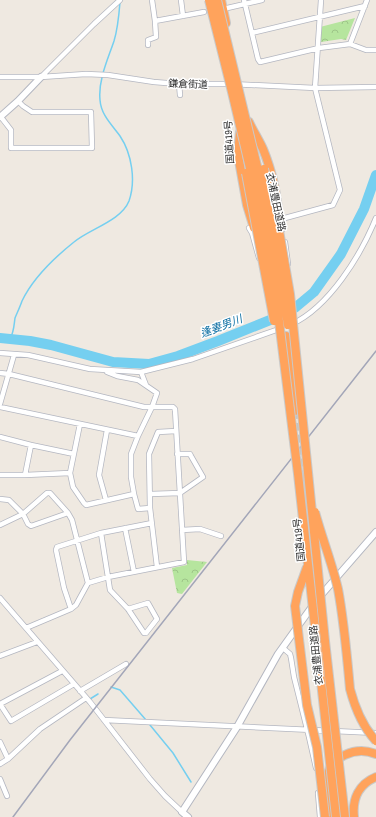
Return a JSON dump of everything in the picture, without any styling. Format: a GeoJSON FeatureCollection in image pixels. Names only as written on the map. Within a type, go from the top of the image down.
{"type":"FeatureCollection","features":[{"type":"Feature","properties":{"kind":"highway","name":"国道419号"},"geometry":{"type":"LineString","coordinates":[[206,0],[216,36],[252,131],[263,151],[278,202],[278,282],[295,410]]}},
{"type":"Feature","properties":{"kind":"highway","name":"衣浦豊田道路"},"geometry":{"type":"LineString","coordinates":[[209,0],[262,219],[309,490],[345,817]]}},
{"type":"Feature","properties":{"kind":"highway","name":"衣浦豊田道路"},"geometry":{"type":"LineString","coordinates":[[217,0],[271,224],[281,282],[295,410],[308,564],[336,817]]}},
{"type":"Feature","properties":{"kind":"highway","name":"国道419号"},"geometry":{"type":"LineString","coordinates":[[221,0],[235,84],[241,136],[238,155],[248,211],[253,226],[278,282]]}},
{"type":"Feature","properties":{"kind":"highway","name":"衣浦豊田道路"},"geometry":{"type":"LineString","coordinates":[[252,131],[264,169],[275,214],[286,271],[296,355],[295,410]]}},
{"type":"Feature","properties":{"kind":"highway","name":"衣浦豊田道路"},"geometry":{"type":"LineString","coordinates":[[241,136],[246,173],[270,300],[283,382],[295,410]]}},
{"type":"Feature","properties":{"kind":"highway","name":"国道419号"},"geometry":{"type":"LineString","coordinates":[[303,478],[316,601]]}},
{"type":"Feature","properties":{"kind":"highway","name":"衣浦豊田道路"},"geometry":{"type":"LineString","coordinates":[[309,490],[338,590],[350,689],[354,705],[366,728],[376,741]]}},
{"type":"Feature","properties":{"kind":"highway","name":"衣浦豊田道路"},"geometry":{"type":"LineString","coordinates":[[308,564],[298,592],[295,606],[307,705],[317,747],[326,817]]}},
{"type":"Feature","properties":{"kind":"highway"},"geometry":{"type":"LineString","coordinates":[[330,817],[327,780],[328,773],[333,764],[342,756],[356,751],[369,751],[376,754]]}},
{"type":"Feature","properties":{"kind":"highway"},"geometry":{"type":"LineString","coordinates":[[354,817],[353,808],[355,797],[360,788],[368,780],[376,777]]}},
{"type":"Feature","properties":{"kind":"street"},"geometry":{"type":"LineString","coordinates":[[113,0],[113,6]]}},
{"type":"Feature","properties":{"kind":"street"},"geometry":{"type":"LineString","coordinates":[[18,101],[32,112],[91,112],[92,148],[11,148],[11,130],[0,117],[120,0]]}},
{"type":"Feature","properties":{"kind":"street"},"geometry":{"type":"LineString","coordinates":[[148,45],[148,40],[156,37],[152,0]]}},
{"type":"Feature","properties":{"kind":"street"},"geometry":{"type":"LineString","coordinates":[[181,0],[183,16]]}},
{"type":"Feature","properties":{"kind":"street"},"geometry":{"type":"LineString","coordinates":[[223,9],[244,2],[262,0]]}},
{"type":"Feature","properties":{"kind":"street"},"geometry":{"type":"LineString","coordinates":[[280,268],[288,265],[288,256],[281,225],[282,221],[285,218],[333,205],[340,190],[315,88],[319,48],[321,0]]}},
{"type":"Feature","properties":{"kind":"street"},"geometry":{"type":"LineString","coordinates":[[350,44],[367,0]]}},
{"type":"Feature","properties":{"kind":"street"},"geometry":{"type":"LineString","coordinates":[[244,2],[260,62],[319,48],[350,44],[366,50],[376,50]]}},
{"type":"Feature","properties":{"kind":"street"},"geometry":{"type":"LineString","coordinates":[[252,33],[365,6]]}},
{"type":"Feature","properties":{"kind":"street"},"geometry":{"type":"LineString","coordinates":[[155,21],[204,12]]}},
{"type":"Feature","properties":{"kind":"street","name":"鎌倉街道"},"geometry":{"type":"LineString","coordinates":[[0,77],[41,77],[86,74],[108,75],[147,82],[179,84],[235,84],[315,88],[376,87]]}},
{"type":"Feature","properties":{"kind":"street"},"geometry":{"type":"LineString","coordinates":[[179,84],[180,94]]}},
{"type":"Feature","properties":{"kind":"street"},"geometry":{"type":"LineString","coordinates":[[0,353],[28,356],[90,369],[141,372],[165,367],[272,332],[303,319],[334,289],[362,248],[376,218]]}},
{"type":"Feature","properties":{"kind":"street"},"geometry":{"type":"LineString","coordinates":[[249,228],[252,233],[263,273],[269,271]]}},
{"type":"Feature","properties":{"kind":"street"},"geometry":{"type":"LineString","coordinates":[[14,355],[0,406],[138,436]]}},
{"type":"Feature","properties":{"kind":"street"},"geometry":{"type":"LineString","coordinates":[[103,370],[117,376],[138,380],[157,393],[131,454],[131,477],[138,509],[150,508]]}},
{"type":"Feature","properties":{"kind":"street"},"geometry":{"type":"LineString","coordinates":[[141,372],[147,386]]}},
{"type":"Feature","properties":{"kind":"street"},"geometry":{"type":"LineString","coordinates":[[0,373],[144,407],[173,407],[175,409],[184,562],[108,577],[88,583]]}},
{"type":"Feature","properties":{"kind":"street"},"geometry":{"type":"LineString","coordinates":[[80,424],[70,473],[73,487],[86,505],[134,494]]}},
{"type":"Feature","properties":{"kind":"street"},"geometry":{"type":"LineString","coordinates":[[106,500],[99,475],[107,430]]}},
{"type":"Feature","properties":{"kind":"street"},"geometry":{"type":"LineString","coordinates":[[157,567],[150,508],[151,494],[149,454],[158,432],[176,431]]}},
{"type":"Feature","properties":{"kind":"street"},"geometry":{"type":"LineString","coordinates":[[0,438],[74,454]]}},
{"type":"Feature","properties":{"kind":"street"},"geometry":{"type":"LineString","coordinates":[[25,475],[31,445]]}},
{"type":"Feature","properties":{"kind":"street"},"geometry":{"type":"LineString","coordinates":[[151,494],[180,493],[203,477],[190,454],[177,454]]}},
{"type":"Feature","properties":{"kind":"street"},"geometry":{"type":"LineString","coordinates":[[0,475],[70,473]]}},
{"type":"Feature","properties":{"kind":"street"},"geometry":{"type":"LineString","coordinates":[[0,525],[23,514],[47,493],[50,493],[68,513],[72,520],[78,540],[88,583],[76,605],[26,628]]}},
{"type":"Feature","properties":{"kind":"street"},"geometry":{"type":"LineString","coordinates":[[0,499],[9,500],[23,514],[28,524],[31,526],[68,513]]}},
{"type":"Feature","properties":{"kind":"street"},"geometry":{"type":"LineString","coordinates":[[71,608],[64,588],[56,550],[57,547],[100,533],[152,523]]}},
{"type":"Feature","properties":{"kind":"street"},"geometry":{"type":"LineString","coordinates":[[125,528],[134,572]]}},
{"type":"Feature","properties":{"kind":"street"},"geometry":{"type":"LineString","coordinates":[[182,530],[200,529],[221,536]]}},
{"type":"Feature","properties":{"kind":"street"},"geometry":{"type":"LineString","coordinates":[[182,812],[237,727],[283,648],[316,601],[376,532]]}},
{"type":"Feature","properties":{"kind":"street"},"geometry":{"type":"LineString","coordinates":[[100,533],[110,590],[128,609],[144,633],[146,633],[157,619],[148,603],[128,609]]}},
{"type":"Feature","properties":{"kind":"street"},"geometry":{"type":"LineString","coordinates":[[0,598],[86,698],[150,779],[165,796],[188,817]]}},
{"type":"Feature","properties":{"kind":"street"},"geometry":{"type":"LineString","coordinates":[[0,656],[37,642]]}},
{"type":"Feature","properties":{"kind":"street"},"geometry":{"type":"LineString","coordinates":[[283,648],[290,654],[298,695],[315,764],[320,817]]}},
{"type":"Feature","properties":{"kind":"street"},"geometry":{"type":"LineString","coordinates":[[80,691],[126,664]]}},
{"type":"Feature","properties":{"kind":"street"},"geometry":{"type":"LineString","coordinates":[[62,671],[0,704],[11,721],[74,684]]}},
{"type":"Feature","properties":{"kind":"street"},"geometry":{"type":"LineString","coordinates":[[0,764],[8,759],[40,729],[86,698]]}},
{"type":"Feature","properties":{"kind":"street"},"geometry":{"type":"LineString","coordinates":[[104,720],[376,733]]}},
{"type":"Feature","properties":{"kind":"street"},"geometry":{"type":"LineString","coordinates":[[0,742],[8,759]]}},
{"type":"Feature","properties":{"kind":"street"},"geometry":{"type":"LineString","coordinates":[[0,778],[8,796]]}},
{"type":"Feature","properties":{"kind":"green space"},"geometry":{"type":"Polygon","coordinates":[[[355,18],[346,40],[341,39],[321,42],[320,27],[355,18]]]}},
{"type":"Feature","properties":{"kind":"green space"},"geometry":{"type":"Polygon","coordinates":[[[187,560],[207,562],[182,594],[177,593],[172,568],[187,565],[187,560]]]}},
{"type":"Feature","properties":{"kind":"waterway"},"geometry":{"type":"LineString","coordinates":[[10,339],[15,318],[22,301],[38,276],[80,237],[119,214],[129,201],[132,185],[132,168],[130,159],[124,143],[102,110],[100,100],[100,85],[115,36],[120,2]]}},
{"type":"Feature","properties":{"kind":"waterway","name":"逢妻男川"},"geometry":{"type":"LineString","coordinates":[[0,338],[51,345],[113,362],[149,364],[178,356],[285,314],[314,292],[341,254],[364,209],[376,175]]}},
{"type":"Feature","properties":{"kind":"waterway"},"geometry":{"type":"LineString","coordinates":[[111,687],[120,690],[146,720]]}},
{"type":"Feature","properties":{"kind":"waterway"},"geometry":{"type":"LineString","coordinates":[[90,699],[98,694]]}},
{"type":"Feature","properties":{"kind":"waterway"},"geometry":{"type":"LineString","coordinates":[[150,725],[173,753],[191,782]]}},
{"type":"Feature","properties":{"kind":"tunnel"},"geometry":{"type":"LineString","coordinates":[[295,411],[303,477]]}},
{"type":"Feature","properties":{"kind":"railway"},"geometry":{"type":"LineString","coordinates":[[13,817],[70,740],[376,351]]}}]}
